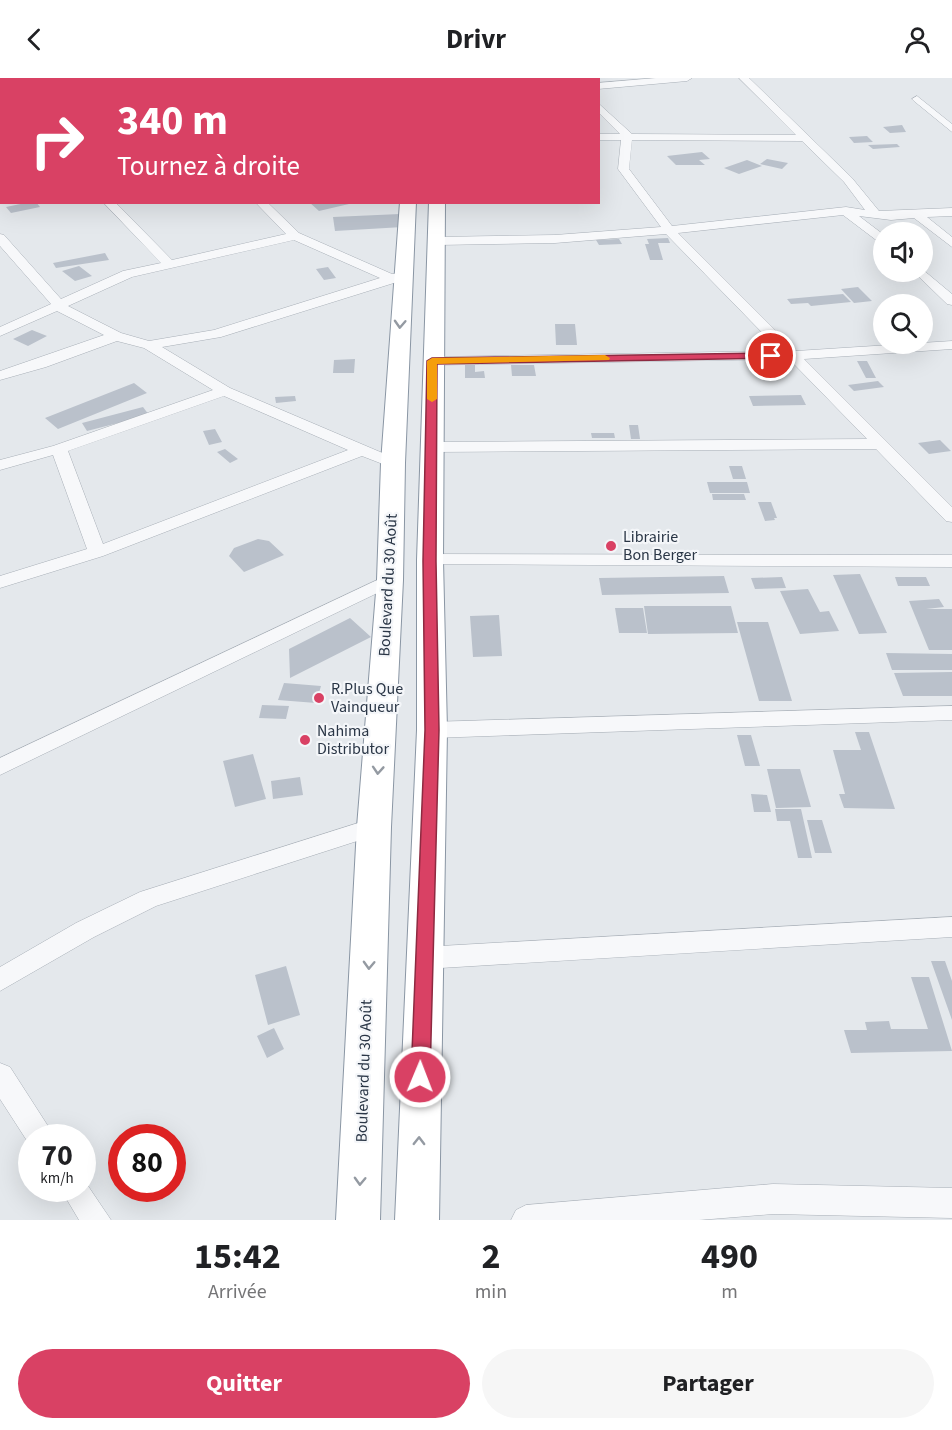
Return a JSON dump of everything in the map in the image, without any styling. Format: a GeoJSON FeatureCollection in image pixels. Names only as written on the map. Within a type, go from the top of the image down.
{"type":"FeatureCollection","features":[{"type":"Feature","properties":{"kind":"highway","name":"Boulevard du 30 Août"},"geometry":{"type":"LineString","coordinates":[[358,1220],[374,827],[390,580],[397,277],[408,204]]}},
{"type":"Feature","properties":{"kind":"highway"},"geometry":{"type":"LineString","coordinates":[[417,1220],[432,730],[430,561],[432,361],[437,204]]}},
{"type":"Feature","properties":{"kind":"street"},"geometry":{"type":"LineString","coordinates":[[600,86],[687,78]]}},
{"type":"Feature","properties":{"kind":"street"},"geometry":{"type":"LineString","coordinates":[[744,78],[848,180],[874,214]]}},
{"type":"Feature","properties":{"kind":"street"},"geometry":{"type":"LineString","coordinates":[[917,99],[952,129]]}},
{"type":"Feature","properties":{"kind":"street"},"geometry":{"type":"LineString","coordinates":[[600,108],[627,135]]}},
{"type":"Feature","properties":{"kind":"street"},"geometry":{"type":"LineString","coordinates":[[600,137],[627,135],[803,138]]}},
{"type":"Feature","properties":{"kind":"street"},"geometry":{"type":"LineString","coordinates":[[627,135],[623,169],[669,230],[952,517]]}},
{"type":"Feature","properties":{"kind":"street"},"geometry":{"type":"LineString","coordinates":[[110,204],[171,266]]}},
{"type":"Feature","properties":{"kind":"street"},"geometry":{"type":"LineString","coordinates":[[262,204],[295,236],[397,277]]}},
{"type":"Feature","properties":{"kind":"street"},"geometry":{"type":"LineString","coordinates":[[846,211],[873,233]]}},
{"type":"Feature","properties":{"kind":"street"},"geometry":{"type":"LineString","coordinates":[[437,241],[555,239],[669,230],[846,211],[874,214],[952,212]]}},
{"type":"Feature","properties":{"kind":"street"},"geometry":{"type":"LineString","coordinates":[[916,214],[952,243]]}},
{"type":"Feature","properties":{"kind":"street"},"geometry":{"type":"LineString","coordinates":[[0,332],[128,274],[295,236]]}},
{"type":"Feature","properties":{"kind":"street"},"geometry":{"type":"LineString","coordinates":[[0,238],[57,305],[116,336],[148,345],[225,391],[393,463]]}},
{"type":"Feature","properties":{"kind":"street"},"geometry":{"type":"LineString","coordinates":[[148,345],[216,334],[397,277]]}},
{"type":"Feature","properties":{"kind":"street"},"geometry":{"type":"LineString","coordinates":[[931,282],[952,301]]}},
{"type":"Feature","properties":{"kind":"street"},"geometry":{"type":"LineString","coordinates":[[0,376],[116,336]]}},
{"type":"Feature","properties":{"kind":"street"},"geometry":{"type":"LineString","coordinates":[[432,361],[794,356],[952,345]]}},
{"type":"Feature","properties":{"kind":"street"},"geometry":{"type":"LineString","coordinates":[[0,465],[59,449],[225,391]]}},
{"type":"Feature","properties":{"kind":"street"},"geometry":{"type":"LineString","coordinates":[[432,447],[882,444]]}},
{"type":"Feature","properties":{"kind":"street"},"geometry":{"type":"LineString","coordinates":[[59,449],[97,552]]}},
{"type":"Feature","properties":{"kind":"street"},"geometry":{"type":"LineString","coordinates":[[0,582],[97,552],[362,450]]}},
{"type":"Feature","properties":{"kind":"street"},"geometry":{"type":"LineString","coordinates":[[430,561],[952,561]]}},
{"type":"Feature","properties":{"kind":"street"},"geometry":{"type":"LineString","coordinates":[[0,767],[390,580]]}},
{"type":"Feature","properties":{"kind":"street"},"geometry":{"type":"LineString","coordinates":[[432,730],[952,713]]}},
{"type":"Feature","properties":{"kind":"street"},"geometry":{"type":"LineString","coordinates":[[0,980],[85,930],[148,899],[374,827]]}},
{"type":"Feature","properties":{"kind":"street"},"geometry":{"type":"LineString","coordinates":[[424,958],[952,927]]}},
{"type":"Feature","properties":{"kind":"street"},"geometry":{"type":"LineString","coordinates":[[0,1076],[32,1124]]}},
{"type":"Feature","properties":{"kind":"street"},"geometry":{"type":"LineString","coordinates":[[526,1220],[773,1199],[952,1203]]}},
{"type":"Feature","properties":{"kind":"street"},"geometry":{"type":"LineString","coordinates":[[84,1202],[96,1220]]}},
{"type":"Feature","properties":{"kind":"building"},"geometry":{"type":"Polygon","coordinates":[[[902,125],[906,132],[890,133],[883,127],[902,125]]]}},
{"type":"Feature","properties":{"kind":"building"},"geometry":{"type":"Polygon","coordinates":[[[867,136],[873,142],[854,143],[849,137],[867,136]]]}},
{"type":"Feature","properties":{"kind":"building"},"geometry":{"type":"Polygon","coordinates":[[[897,144],[900,147],[873,149],[868,145],[897,144]]]}},
{"type":"Feature","properties":{"kind":"building"},"geometry":{"type":"Polygon","coordinates":[[[702,152],[710,159],[699,160],[705,165],[676,165],[667,156],[702,152]]]}},
{"type":"Feature","properties":{"kind":"building"},"geometry":{"type":"Polygon","coordinates":[[[767,159],[788,163],[782,169],[760,164],[767,159]]]}},
{"type":"Feature","properties":{"kind":"building"},"geometry":{"type":"Polygon","coordinates":[[[747,160],[762,166],[739,174],[724,168],[747,160]]]}},
{"type":"Feature","properties":{"kind":"building"},"geometry":{"type":"Polygon","coordinates":[[[38,204],[40,207],[11,213],[6,207],[38,204]]]}},
{"type":"Feature","properties":{"kind":"building"},"geometry":{"type":"Polygon","coordinates":[[[311,204],[349,204],[319,211],[311,204]]]}},
{"type":"Feature","properties":{"kind":"building"},"geometry":{"type":"Polygon","coordinates":[[[400,214],[403,227],[335,231],[333,217],[400,214]]]}},
{"type":"Feature","properties":{"kind":"building"},"geometry":{"type":"Polygon","coordinates":[[[668,238],[670,243],[658,243],[663,260],[650,260],[645,244],[649,244],[647,239],[668,238]]]}},
{"type":"Feature","properties":{"kind":"building"},"geometry":{"type":"Polygon","coordinates":[[[619,239],[622,244],[599,245],[596,240],[619,239]]]}},
{"type":"Feature","properties":{"kind":"building"},"geometry":{"type":"Polygon","coordinates":[[[105,253],[109,260],[56,268],[53,263],[105,253]]]}},
{"type":"Feature","properties":{"kind":"building"},"geometry":{"type":"Polygon","coordinates":[[[79,266],[92,276],[75,281],[62,271],[79,266]]]}},
{"type":"Feature","properties":{"kind":"building"},"geometry":{"type":"Polygon","coordinates":[[[328,267],[336,278],[324,280],[316,269],[328,267]]]}},
{"type":"Feature","properties":{"kind":"building"},"geometry":{"type":"Polygon","coordinates":[[[858,287],[872,301],[854,303],[841,289],[858,287]]]}},
{"type":"Feature","properties":{"kind":"building"},"geometry":{"type":"Polygon","coordinates":[[[843,294],[851,302],[811,306],[808,303],[791,304],[787,299],[843,294]]]}},
{"type":"Feature","properties":{"kind":"building"},"geometry":{"type":"Polygon","coordinates":[[[555,324],[575,324],[577,345],[556,345],[555,324]]]}},
{"type":"Feature","properties":{"kind":"building"},"geometry":{"type":"Polygon","coordinates":[[[32,330],[47,336],[28,346],[13,339],[32,330]]]}},
{"type":"Feature","properties":{"kind":"building"},"geometry":{"type":"Polygon","coordinates":[[[355,359],[354,373],[333,373],[334,360],[355,359]]]}},
{"type":"Feature","properties":{"kind":"building"},"geometry":{"type":"Polygon","coordinates":[[[857,361],[867,361],[876,378],[866,378],[857,361]]]}},
{"type":"Feature","properties":{"kind":"building"},"geometry":{"type":"Polygon","coordinates":[[[465,365],[475,365],[475,372],[484,371],[485,378],[465,378],[465,365]]]}},
{"type":"Feature","properties":{"kind":"building"},"geometry":{"type":"Polygon","coordinates":[[[511,365],[534,365],[536,376],[512,376],[511,365]]]}},
{"type":"Feature","properties":{"kind":"building"},"geometry":{"type":"Polygon","coordinates":[[[878,381],[884,387],[854,391],[848,385],[878,381]]]}},
{"type":"Feature","properties":{"kind":"building"},"geometry":{"type":"Polygon","coordinates":[[[134,383],[147,393],[58,429],[45,418],[134,383]]]}},
{"type":"Feature","properties":{"kind":"building"},"geometry":{"type":"Polygon","coordinates":[[[801,395],[806,405],[753,406],[749,396],[801,395]]]}},
{"type":"Feature","properties":{"kind":"building"},"geometry":{"type":"Polygon","coordinates":[[[295,396],[296,401],[276,403],[275,397],[295,396]]]}},
{"type":"Feature","properties":{"kind":"building"},"geometry":{"type":"Polygon","coordinates":[[[143,407],[149,415],[87,431],[82,423],[143,407]]]}},
{"type":"Feature","properties":{"kind":"building"},"geometry":{"type":"Polygon","coordinates":[[[629,425],[638,425],[640,439],[631,439],[629,425]]]}},
{"type":"Feature","properties":{"kind":"building"},"geometry":{"type":"Polygon","coordinates":[[[215,429],[222,442],[209,445],[203,431],[215,429]]]}},
{"type":"Feature","properties":{"kind":"building"},"geometry":{"type":"Polygon","coordinates":[[[591,433],[614,433],[615,438],[592,438],[591,433]]]}},
{"type":"Feature","properties":{"kind":"building"},"geometry":{"type":"Polygon","coordinates":[[[940,440],[951,451],[929,454],[918,443],[940,440]]]}},
{"type":"Feature","properties":{"kind":"building"},"geometry":{"type":"Polygon","coordinates":[[[225,449],[238,459],[230,463],[217,452],[225,449]]]}},
{"type":"Feature","properties":{"kind":"building"},"geometry":{"type":"Polygon","coordinates":[[[729,466],[742,466],[746,479],[733,479],[729,466]]]}},
{"type":"Feature","properties":{"kind":"building"},"geometry":{"type":"Polygon","coordinates":[[[707,482],[747,482],[750,493],[710,493],[707,482]]]}},
{"type":"Feature","properties":{"kind":"building"},"geometry":{"type":"Polygon","coordinates":[[[712,494],[744,494],[746,500],[713,500],[712,494]]]}},
{"type":"Feature","properties":{"kind":"building"},"geometry":{"type":"Polygon","coordinates":[[[758,502],[771,502],[777,518],[765,521],[758,502]]]}},
{"type":"Feature","properties":{"kind":"building"},"geometry":{"type":"Polygon","coordinates":[[[258,539],[269,541],[284,555],[244,572],[229,556],[234,548],[258,539]]]}},
{"type":"Feature","properties":{"kind":"building"},"geometry":{"type":"Polygon","coordinates":[[[860,574],[887,633],[859,634],[833,575],[860,574]]]}},
{"type":"Feature","properties":{"kind":"building"},"geometry":{"type":"Polygon","coordinates":[[[724,576],[729,593],[602,595],[599,578],[724,576]]]}},
{"type":"Feature","properties":{"kind":"building"},"geometry":{"type":"Polygon","coordinates":[[[782,577],[786,588],[755,589],[751,578],[782,577]]]}},
{"type":"Feature","properties":{"kind":"building"},"geometry":{"type":"Polygon","coordinates":[[[895,577],[926,577],[930,586],[898,586],[895,577]]]}},
{"type":"Feature","properties":{"kind":"building"},"geometry":{"type":"Polygon","coordinates":[[[808,589],[820,612],[829,611],[839,631],[800,634],[780,591],[808,589]]]}},
{"type":"Feature","properties":{"kind":"building"},"geometry":{"type":"Polygon","coordinates":[[[939,599],[944,607],[926,609],[952,609],[952,650],[929,650],[909,601],[939,599]]]}},
{"type":"Feature","properties":{"kind":"building"},"geometry":{"type":"Polygon","coordinates":[[[644,606],[731,606],[738,633],[648,634],[644,606]]]}},
{"type":"Feature","properties":{"kind":"building"},"geometry":{"type":"Polygon","coordinates":[[[615,608],[643,608],[647,633],[619,633],[615,608]]]}},
{"type":"Feature","properties":{"kind":"building"},"geometry":{"type":"Polygon","coordinates":[[[499,615],[502,656],[473,657],[470,616],[499,615]]]}},
{"type":"Feature","properties":{"kind":"building"},"geometry":{"type":"Polygon","coordinates":[[[350,618],[371,637],[290,678],[289,649],[350,618]]]}},
{"type":"Feature","properties":{"kind":"building"},"geometry":{"type":"Polygon","coordinates":[[[737,622],[768,622],[792,701],[759,701],[737,622]]]}},
{"type":"Feature","properties":{"kind":"building"},"geometry":{"type":"Polygon","coordinates":[[[886,653],[952,654],[952,670],[892,670],[886,653]]]}},
{"type":"Feature","properties":{"kind":"building"},"geometry":{"type":"Polygon","coordinates":[[[952,672],[952,696],[903,696],[894,673],[952,672]]]}},
{"type":"Feature","properties":{"kind":"building"},"geometry":{"type":"Polygon","coordinates":[[[284,683],[321,686],[316,703],[278,700],[284,683]]]}},
{"type":"Feature","properties":{"kind":"building"},"geometry":{"type":"Polygon","coordinates":[[[262,705],[289,706],[286,719],[259,718],[262,705]]]}},
{"type":"Feature","properties":{"kind":"building"},"geometry":{"type":"Polygon","coordinates":[[[855,732],[869,732],[895,809],[844,808],[839,794],[845,794],[833,750],[861,750],[855,732]]]}},
{"type":"Feature","properties":{"kind":"building"},"geometry":{"type":"Polygon","coordinates":[[[737,735],[751,735],[760,766],[745,766],[737,735]]]}},
{"type":"Feature","properties":{"kind":"building"},"geometry":{"type":"Polygon","coordinates":[[[253,754],[266,799],[235,807],[223,761],[253,754]]]}},
{"type":"Feature","properties":{"kind":"building"},"geometry":{"type":"Polygon","coordinates":[[[767,769],[800,769],[811,807],[776,808],[767,769]]]}},
{"type":"Feature","properties":{"kind":"building"},"geometry":{"type":"Polygon","coordinates":[[[300,777],[303,795],[273,799],[271,781],[300,777]]]}},
{"type":"Feature","properties":{"kind":"building"},"geometry":{"type":"Polygon","coordinates":[[[751,794],[767,795],[771,812],[754,812],[751,794]]]}},
{"type":"Feature","properties":{"kind":"building"},"geometry":{"type":"Polygon","coordinates":[[[775,809],[801,809],[812,858],[798,858],[790,821],[777,821],[775,809]]]}},
{"type":"Feature","properties":{"kind":"building"},"geometry":{"type":"Polygon","coordinates":[[[807,820],[822,820],[832,853],[815,853],[807,820]]]}},
{"type":"Feature","properties":{"kind":"building"},"geometry":{"type":"Polygon","coordinates":[[[931,961],[945,961],[952,981],[952,1020],[931,961]]]}},
{"type":"Feature","properties":{"kind":"building"},"geometry":{"type":"Polygon","coordinates":[[[286,966],[300,1015],[268,1025],[255,975],[286,966]]]}},
{"type":"Feature","properties":{"kind":"building"},"geometry":{"type":"Polygon","coordinates":[[[911,977],[929,977],[952,1051],[851,1053],[844,1030],[867,1030],[865,1022],[889,1021],[891,1029],[928,1029],[911,977]]]}},
{"type":"Feature","properties":{"kind":"building"},"geometry":{"type":"Polygon","coordinates":[[[274,1028],[284,1049],[267,1058],[257,1036],[274,1028]]]}},
{"type":"Feature","properties":{"kind":"slow traffic"},"geometry":{"type":"LineString","coordinates":[[432,399],[432,361],[605,358]]}},
{"type":"Feature","properties":{"kind":"place","name":"Librairie Bon Berger"},"geometry":{"type":"Point","coordinates":[611,546]}},
{"type":"Feature","properties":{"kind":"place","name":"R.Plus Que Vainqueur"},"geometry":{"type":"Point","coordinates":[319,698]}},
{"type":"Feature","properties":{"kind":"place","name":"Nahima Distributor"},"geometry":{"type":"Point","coordinates":[305,740]}},
{"type":"Feature","properties":{"kind":"route"},"geometry":{"type":"LineString","coordinates":[[420,1077],[432,730],[430,561],[432,361],[771,356]]}}]}
